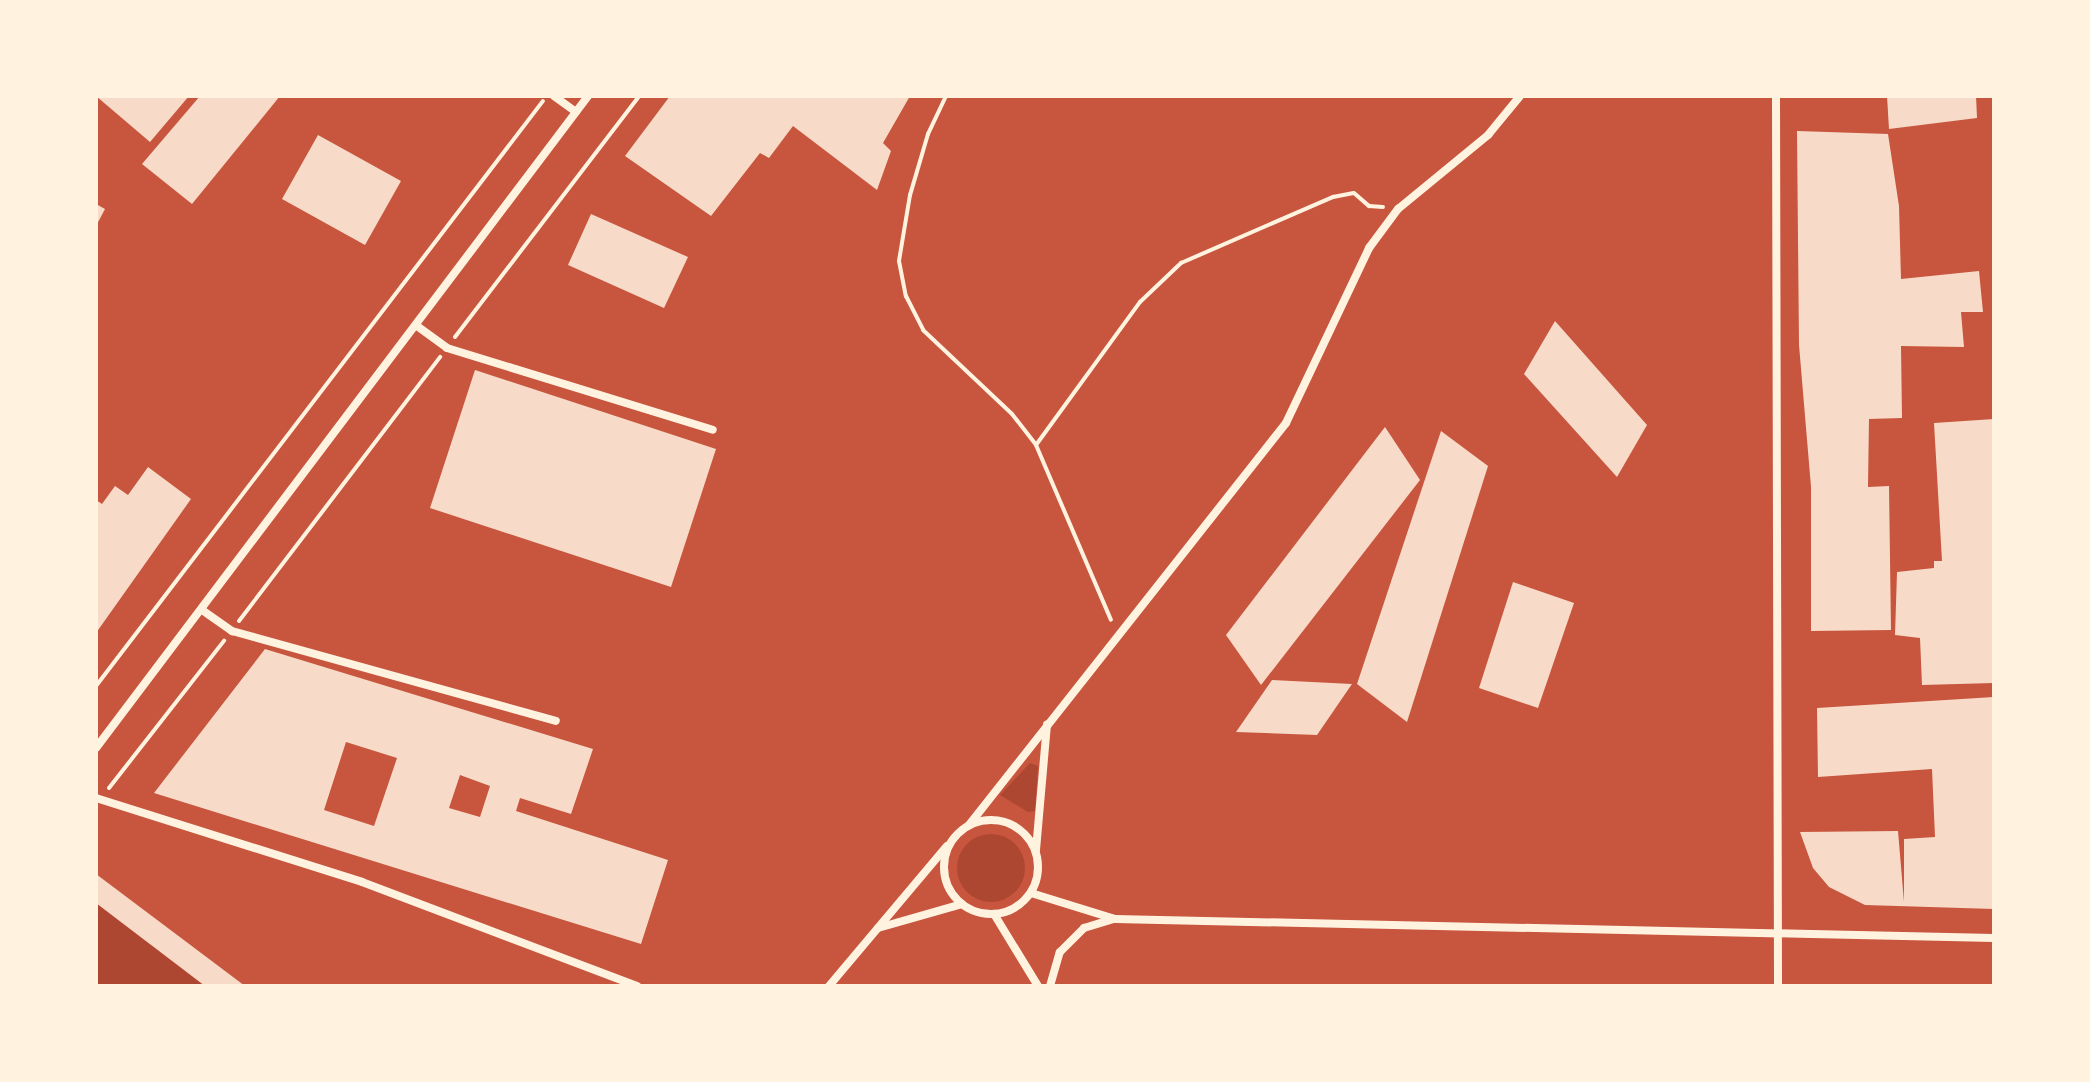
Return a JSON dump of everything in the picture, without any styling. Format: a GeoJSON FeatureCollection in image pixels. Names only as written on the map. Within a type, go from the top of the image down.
{"type":"FeatureCollection","features":[{"type":"Feature","properties":{"kind":"street"},"geometry":{"type":"LineString","coordinates":[[554,96],[576,112]]}},
{"type":"Feature","properties":{"kind":"street"},"geometry":{"type":"LineString","coordinates":[[96,748],[588,96]]}},
{"type":"Feature","properties":{"kind":"street"},"geometry":{"type":"LineString","coordinates":[[829,986],[873,930],[969,825],[1117,633],[1286,423],[1369,248],[1398,209],[1488,135],[1520,96]]}},
{"type":"Feature","properties":{"kind":"street"},"geometry":{"type":"LineString","coordinates":[[1776,96],[1778,986]]}},
{"type":"Feature","properties":{"kind":"street"},"geometry":{"type":"LineString","coordinates":[[417,326],[447,348],[713,430]]}},
{"type":"Feature","properties":{"kind":"street"},"geometry":{"type":"LineString","coordinates":[[202,610],[232,631],[556,721]]}},
{"type":"Feature","properties":{"kind":"street"},"geometry":{"type":"LineString","coordinates":[[873,930],[962,904],[994,914],[1008,911],[1031,893],[1039,865],[1036,851],[1047,723]]}},
{"type":"Feature","properties":{"kind":"street"},"geometry":{"type":"LineString","coordinates":[[98,798],[362,882],[637,986]]}},
{"type":"Feature","properties":{"kind":"street"},"geometry":{"type":"LineString","coordinates":[[969,825],[1001,821],[1028,837],[1036,851]]}},
{"type":"Feature","properties":{"kind":"street"},"geometry":{"type":"LineString","coordinates":[[952,841],[944,868],[946,882],[962,904]]}},
{"type":"Feature","properties":{"kind":"street"},"geometry":{"type":"LineString","coordinates":[[1031,893],[1115,919],[1778,936],[1994,938]]}},
{"type":"Feature","properties":{"kind":"street"},"geometry":{"type":"LineString","coordinates":[[994,914],[1038,986]]}},
{"type":"Feature","properties":{"kind":"street"},"geometry":{"type":"LineString","coordinates":[[1050,986],[1060,952],[1084,928],[1115,919]]}},
{"type":"Feature","properties":{"kind":"path"},"geometry":{"type":"LineString","coordinates":[[96,686],[547,96]]}},
{"type":"Feature","properties":{"kind":"path"},"geometry":{"type":"LineString","coordinates":[[98,798],[232,631],[639,96]]}},
{"type":"Feature","properties":{"kind":"path"},"geometry":{"type":"LineString","coordinates":[[946,96],[928,134],[910,195],[899,261],[906,296],[923,330],[1012,414],[1036,445],[1117,633]]}},
{"type":"Feature","properties":{"kind":"path"},"geometry":{"type":"LineString","coordinates":[[1036,445],[1140,302],[1181,263],[1333,197],[1354,193],[1369,206],[1398,209]]}},
{"type":"Feature","properties":{"kind":"shaded area"},"geometry":{"type":"Polygon","coordinates":[[[1030,763],[1038,766],[1035,811],[1028,812],[1000,795],[1030,763]]]}},
{"type":"Feature","properties":{"kind":"shaded area"},"geometry":{"type":"Polygon","coordinates":[[[984,834],[998,834],[1010,839],[1020,849],[1025,868],[1020,887],[1010,897],[998,902],[984,902],[972,897],[962,887],[957,875],[957,861],[962,849],[972,839],[984,834]]]}},
{"type":"Feature","properties":{"kind":"shaded area"},"geometry":{"type":"Polygon","coordinates":[[[96,903],[205,986],[96,986],[96,903]]]}},
{"type":"Feature","properties":{"kind":"building"},"geometry":{"type":"Polygon","coordinates":[[[96,96],[189,96],[150,142],[96,96]]]}},
{"type":"Feature","properties":{"kind":"building"},"geometry":{"type":"Polygon","coordinates":[[[200,96],[280,96],[192,204],[142,164],[200,96]]]}},
{"type":"Feature","properties":{"kind":"building"},"geometry":{"type":"Polygon","coordinates":[[[670,96],[910,96],[883,143],[891,151],[877,190],[793,126],[769,158],[760,153],[711,216],[625,156],[670,96]]]}},
{"type":"Feature","properties":{"kind":"building"},"geometry":{"type":"Polygon","coordinates":[[[1887,96],[1976,96],[1977,118],[1889,129],[1887,96]]]}},
{"type":"Feature","properties":{"kind":"building"},"geometry":{"type":"Polygon","coordinates":[[[1797,131],[1888,134],[1899,206],[1901,279],[1979,271],[1983,312],[1961,312],[1964,347],[1901,346],[1902,418],[1869,419],[1868,487],[1889,486],[1891,630],[1811,631],[1811,487],[1799,345],[1797,131]]]}},
{"type":"Feature","properties":{"kind":"building"},"geometry":{"type":"Polygon","coordinates":[[[318,135],[401,181],[365,245],[282,199],[318,135]]]}},
{"type":"Feature","properties":{"kind":"building"},"geometry":{"type":"Polygon","coordinates":[[[96,204],[105,209],[96,226],[96,204]]]}},
{"type":"Feature","properties":{"kind":"building"},"geometry":{"type":"Polygon","coordinates":[[[591,214],[688,257],[664,308],[568,265],[591,214]]]}},
{"type":"Feature","properties":{"kind":"building"},"geometry":{"type":"Polygon","coordinates":[[[1555,321],[1647,425],[1617,477],[1524,374],[1555,321]]]}},
{"type":"Feature","properties":{"kind":"building"},"geometry":{"type":"Polygon","coordinates":[[[475,370],[716,449],[671,587],[430,508],[475,370]]]}},
{"type":"Feature","properties":{"kind":"building"},"geometry":{"type":"Polygon","coordinates":[[[1994,419],[1994,683],[1922,685],[1920,638],[1895,635],[1897,572],[1934,568],[1934,561],[1942,561],[1934,423],[1994,419]]]}},
{"type":"Feature","properties":{"kind":"building"},"geometry":{"type":"Polygon","coordinates":[[[1385,427],[1420,480],[1261,685],[1226,635],[1385,427]]]}},
{"type":"Feature","properties":{"kind":"building"},"geometry":{"type":"Polygon","coordinates":[[[1441,431],[1488,466],[1407,722],[1357,684],[1441,431]]]}},
{"type":"Feature","properties":{"kind":"building"},"geometry":{"type":"Polygon","coordinates":[[[148,467],[191,499],[96,633],[96,500],[102,504],[115,486],[128,495],[148,467]]]}},
{"type":"Feature","properties":{"kind":"building"},"geometry":{"type":"Polygon","coordinates":[[[1513,582],[1574,603],[1538,708],[1479,688],[1513,582]]]}},
{"type":"Feature","properties":{"kind":"building"},"geometry":{"type":"Polygon","coordinates":[[[265,649],[593,749],[571,814],[520,798],[516,811],[668,860],[641,944],[154,793],[265,649]],[[346,742],[324,810],[374,826],[397,758],[346,742]],[[460,775],[449,808],[480,817],[490,786],[460,775]]]}},
{"type":"Feature","properties":{"kind":"building"},"geometry":{"type":"Polygon","coordinates":[[[1272,680],[1352,684],[1317,735],[1236,732],[1272,680]]]}},
{"type":"Feature","properties":{"kind":"building"},"geometry":{"type":"Polygon","coordinates":[[[1994,697],[1994,909],[1865,905],[1829,887],[1813,868],[1800,832],[1898,831],[1904,902],[1904,839],[1935,837],[1932,769],[1818,777],[1817,708],[1994,697]]]}},
{"type":"Feature","properties":{"kind":"building"},"geometry":{"type":"Polygon","coordinates":[[[96,874],[245,986],[205,986],[96,903],[96,874]]]}}]}
